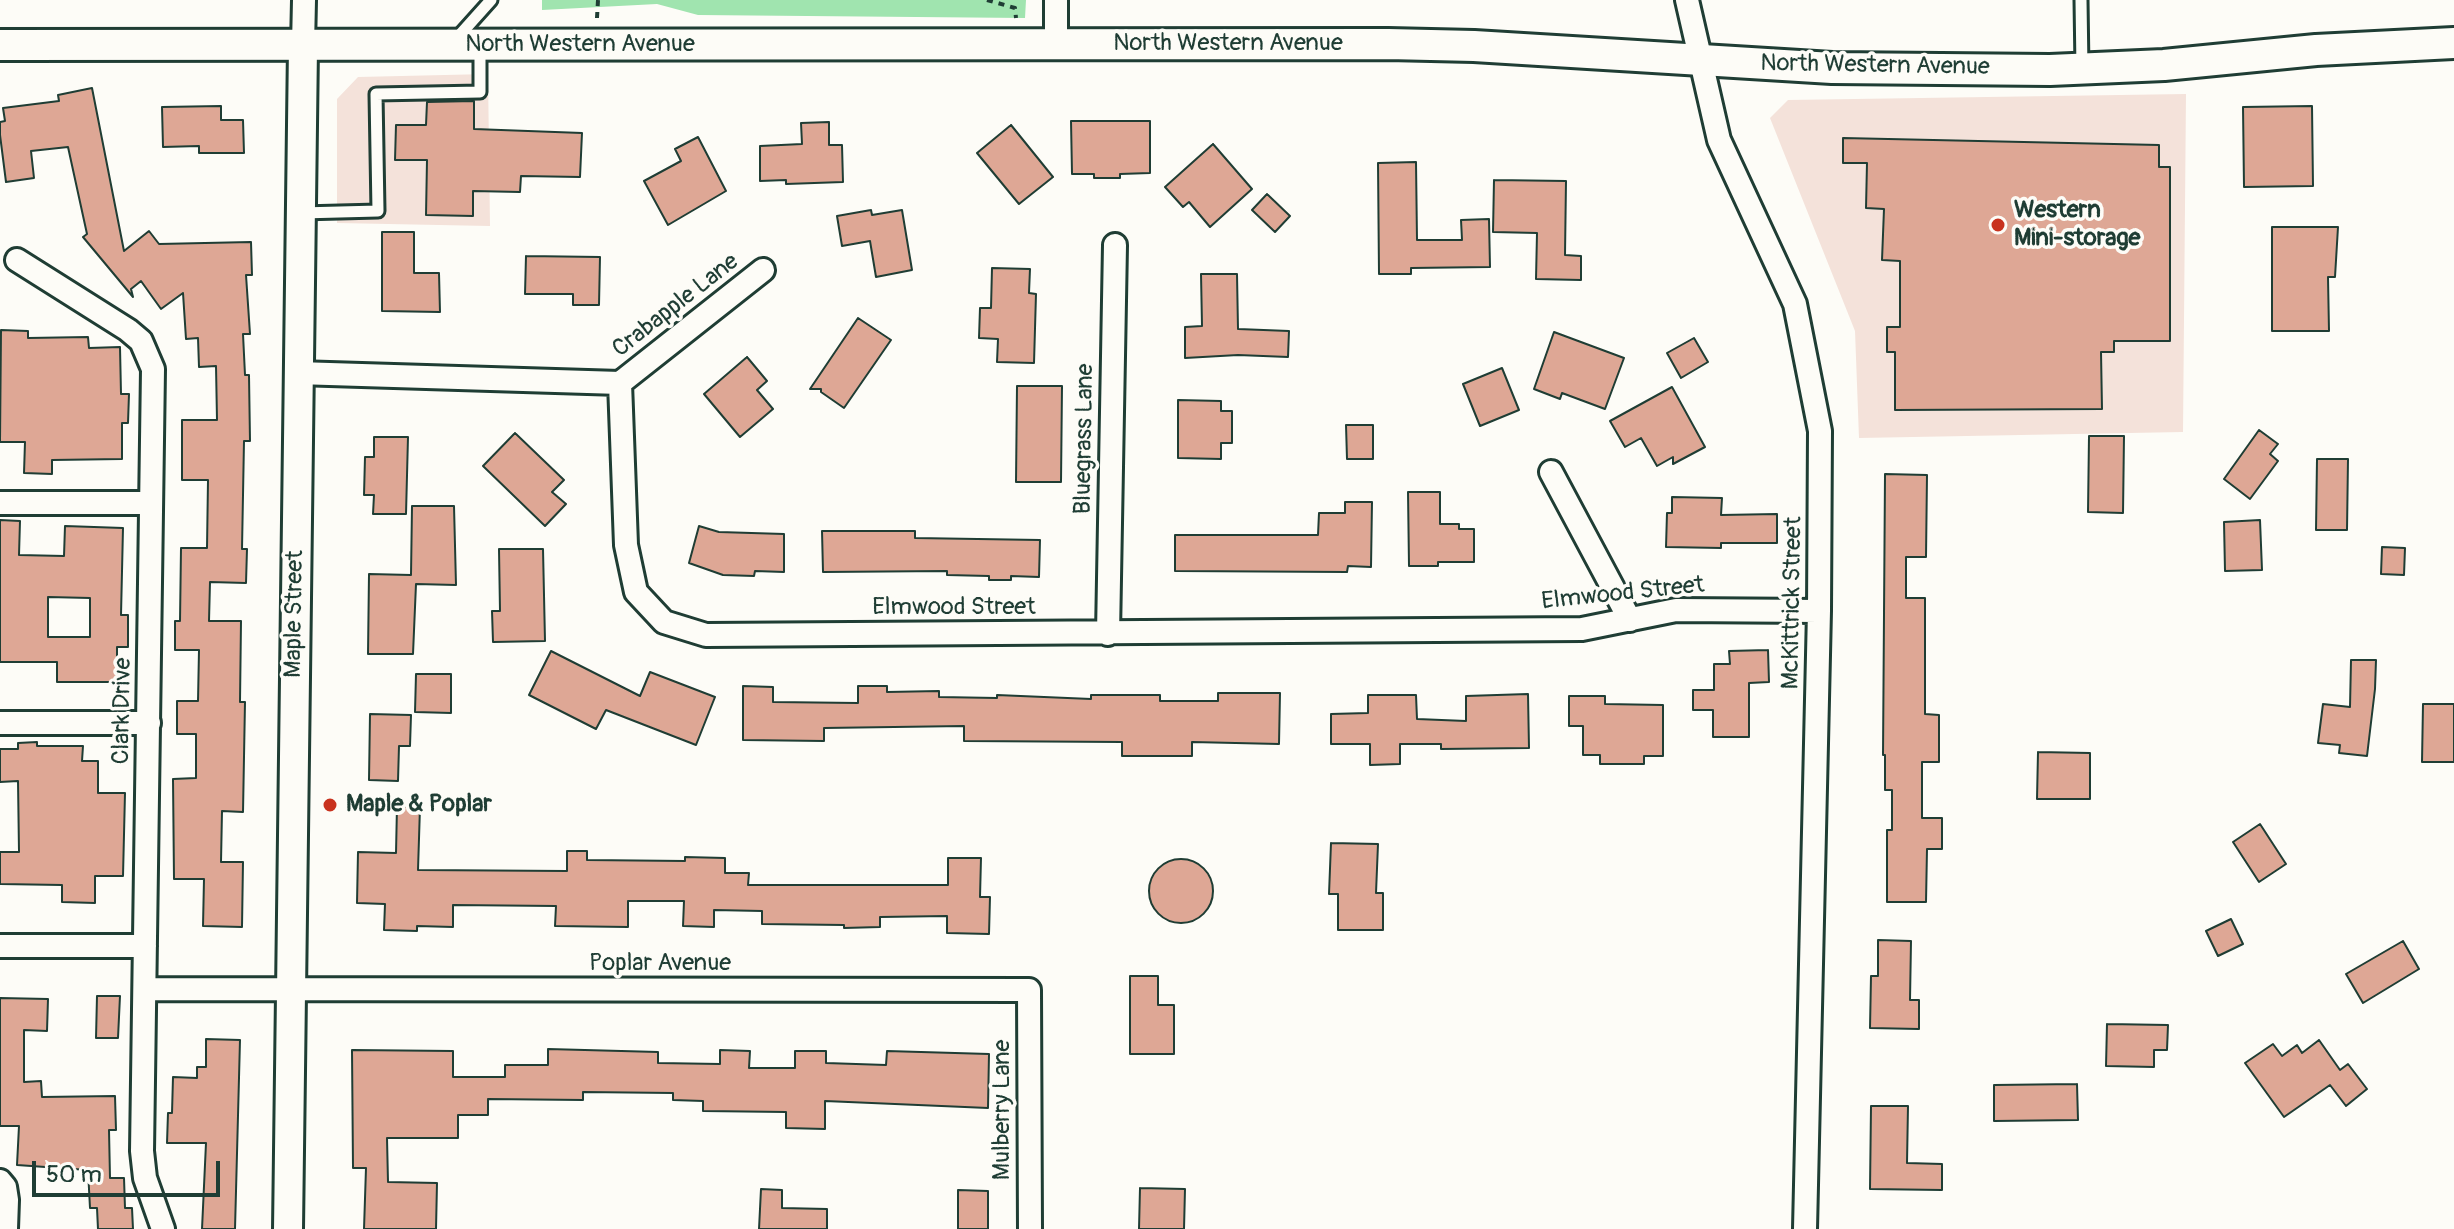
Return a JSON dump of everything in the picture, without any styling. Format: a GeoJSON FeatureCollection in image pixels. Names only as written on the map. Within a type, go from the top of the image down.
{"type":"FeatureCollection","features":[{"type":"Feature","properties":{"kind":"main road","name":"North Western Avenue"},"geometry":{"type":"LineString","coordinates":[[0,45],[1474,46],[1846,68],[2082,68],[2164,65],[2316,50],[2454,43]]}},
{"type":"Feature","properties":{"kind":"street","name":"Maple Street"},"geometry":{"type":"LineString","coordinates":[[288,1229],[304,0]]}},
{"type":"Feature","properties":{"kind":"street"},"geometry":{"type":"LineString","coordinates":[[1056,0],[1056,44]]}},
{"type":"Feature","properties":{"kind":"street","name":"McKittrick Street"},"geometry":{"type":"LineString","coordinates":[[1687,0],[1719,140],[1795,304],[1820,431],[1805,1229]]}},
{"type":"Feature","properties":{"kind":"street","name":"Bluegrass Lane"},"geometry":{"type":"LineString","coordinates":[[1108,634],[1115,245]]}},
{"type":"Feature","properties":{"kind":"street","name":"Clark Drive"},"geometry":{"type":"LineString","coordinates":[[17,260],[128,330],[141,341],[153,369],[142,1163],[163,1229]]}},
{"type":"Feature","properties":{"kind":"street","name":"Crabapple Lane"},"geometry":{"type":"LineString","coordinates":[[620,383],[763,270]]}},
{"type":"Feature","properties":{"kind":"street"},"geometry":{"type":"LineString","coordinates":[[297,373],[620,383]]}},
{"type":"Feature","properties":{"kind":"street","name":"Elmwood Street"},"geometry":{"type":"LineString","coordinates":[[620,383],[626,545],[636,592],[664,622],[706,635],[1582,629],[1676,610],[1819,611]]}},
{"type":"Feature","properties":{"kind":"street"},"geometry":{"type":"LineString","coordinates":[[1551,472],[1630,620]]}},
{"type":"Feature","properties":{"kind":"street"},"geometry":{"type":"LineString","coordinates":[[0,503],[151,503]]}},
{"type":"Feature","properties":{"kind":"street"},"geometry":{"type":"LineString","coordinates":[[0,723],[149,723]]}},
{"type":"Feature","properties":{"kind":"street"},"geometry":{"type":"LineString","coordinates":[[0,946],[145,946]]}},
{"type":"Feature","properties":{"kind":"street","name":"Poplar Avenue"},"geometry":{"type":"LineString","coordinates":[[145,989],[1029,990]]}},
{"type":"Feature","properties":{"kind":"street","name":"Mulberry Lane"},"geometry":{"type":"LineString","coordinates":[[1029,990],[1030,1229]]}},
{"type":"Feature","properties":{"kind":"street"},"geometry":{"type":"LineString","coordinates":[[0,1181],[5,1187],[7,1200],[6,1229]]}},
{"type":"Feature","properties":{"kind":"lane"},"geometry":{"type":"LineString","coordinates":[[300,213],[378,211],[376,94],[480,92],[465,45],[491,0]]}},
{"type":"Feature","properties":{"kind":"lane"},"geometry":{"type":"LineString","coordinates":[[2081,0],[2082,68]]}},
{"type":"Feature","properties":{"kind":"path"},"geometry":{"type":"LineString","coordinates":[[987,0],[1015,8],[1016,18]]}},
{"type":"Feature","properties":{"kind":"shaded area"},"geometry":{"type":"Polygon","coordinates":[[[488,74],[490,226],[337,223],[337,99],[358,77],[488,74]]]}},
{"type":"Feature","properties":{"kind":"shaded area","name":"Western Mini-storage"},"geometry":{"type":"Polygon","coordinates":[[[2186,94],[2183,432],[1859,438],[1855,331],[1770,118],[1788,100],[2186,94]]]}},
{"type":"Feature","properties":{"kind":"green space"},"geometry":{"type":"Polygon","coordinates":[[[542,0],[1026,0],[1025,18],[698,15],[657,4],[542,10],[542,0]]]}},
{"type":"Feature","properties":{"kind":"building"},"geometry":{"type":"Polygon","coordinates":[[[92,88],[124,251],[149,231],[159,244],[251,242],[252,275],[246,275],[250,334],[243,334],[245,375],[249,375],[250,441],[244,441],[242,549],[247,549],[246,583],[210,582],[209,621],[241,621],[240,702],[245,702],[243,812],[222,811],[221,862],[243,862],[242,927],[203,926],[204,879],[174,879],[173,779],[196,778],[196,734],[177,734],[177,701],[198,701],[199,650],[175,650],[175,621],[180,621],[181,548],[207,548],[208,480],[182,480],[182,420],[217,420],[216,366],[199,367],[198,338],[186,339],[183,293],[161,309],[141,281],[131,289],[133,297],[83,237],[87,234],[68,147],[31,151],[34,178],[6,182],[0,135],[0,122],[5,121],[3,108],[59,101],[58,95],[92,88]]]}},
{"type":"Feature","properties":{"kind":"building"},"geometry":{"type":"Polygon","coordinates":[[[474,101],[474,129],[582,133],[580,177],[521,176],[520,192],[473,191],[473,216],[426,215],[427,160],[395,160],[396,125],[426,125],[427,102],[474,101]]]}},
{"type":"Feature","properties":{"kind":"building"},"geometry":{"type":"Polygon","coordinates":[[[221,106],[221,120],[243,120],[244,153],[199,153],[199,146],[163,147],[162,107],[221,106]]]}},
{"type":"Feature","properties":{"kind":"building"},"geometry":{"type":"Polygon","coordinates":[[[2312,106],[2313,186],[2244,187],[2243,107],[2312,106]]]}},
{"type":"Feature","properties":{"kind":"building"},"geometry":{"type":"Polygon","coordinates":[[[1071,121],[1150,121],[1150,173],[1120,174],[1120,178],[1072,174],[1071,121]]]}},
{"type":"Feature","properties":{"kind":"building"},"geometry":{"type":"Polygon","coordinates":[[[829,122],[829,145],[842,145],[843,182],[786,184],[786,180],[760,181],[760,146],[802,144],[801,123],[829,122]]]}},
{"type":"Feature","properties":{"kind":"building"},"geometry":{"type":"Polygon","coordinates":[[[1011,125],[1053,177],[1019,204],[977,153],[1011,125]]]}},
{"type":"Feature","properties":{"kind":"building"},"geometry":{"type":"Polygon","coordinates":[[[698,137],[726,191],[668,225],[644,181],[681,161],[675,149],[698,137]]]}},
{"type":"Feature","properties":{"kind":"building"},"geometry":{"type":"Polygon","coordinates":[[[1843,138],[2159,145],[2159,167],[2170,167],[2170,341],[2114,341],[2114,352],[2101,352],[2102,409],[1895,410],[1895,352],[1887,352],[1887,327],[1900,327],[1900,261],[1882,260],[1884,209],[1866,208],[1867,163],[1843,163],[1843,138]]]}},
{"type":"Feature","properties":{"kind":"building"},"geometry":{"type":"Polygon","coordinates":[[[1213,144],[1252,189],[1210,227],[1189,202],[1183,207],[1165,187],[1213,144]]]}},
{"type":"Feature","properties":{"kind":"building"},"geometry":{"type":"Polygon","coordinates":[[[1416,162],[1417,240],[1462,240],[1461,220],[1489,219],[1490,267],[1411,268],[1411,274],[1379,274],[1378,163],[1416,162]]]}},
{"type":"Feature","properties":{"kind":"building"},"geometry":{"type":"Polygon","coordinates":[[[1494,180],[1566,181],[1565,255],[1581,256],[1581,280],[1536,279],[1537,233],[1493,232],[1494,180]]]}},
{"type":"Feature","properties":{"kind":"building"},"geometry":{"type":"Polygon","coordinates":[[[1267,194],[1290,216],[1275,232],[1252,210],[1267,194]]]}},
{"type":"Feature","properties":{"kind":"building"},"geometry":{"type":"Polygon","coordinates":[[[871,210],[872,215],[902,210],[912,270],[876,277],[870,241],[842,246],[837,216],[871,210]]]}},
{"type":"Feature","properties":{"kind":"building"},"geometry":{"type":"Polygon","coordinates":[[[2272,227],[2338,227],[2335,277],[2328,277],[2329,331],[2272,331],[2272,227]]]}},
{"type":"Feature","properties":{"kind":"building"},"geometry":{"type":"Polygon","coordinates":[[[382,232],[414,232],[414,273],[439,273],[440,312],[382,311],[382,232]]]}},
{"type":"Feature","properties":{"kind":"building"},"geometry":{"type":"Polygon","coordinates":[[[526,256],[600,257],[599,305],[573,305],[573,294],[525,294],[526,256]]]}},
{"type":"Feature","properties":{"kind":"building"},"geometry":{"type":"Polygon","coordinates":[[[992,268],[1030,269],[1029,293],[1036,294],[1034,363],[997,362],[998,339],[979,338],[980,308],[991,308],[992,268]]]}},
{"type":"Feature","properties":{"kind":"building"},"geometry":{"type":"Polygon","coordinates":[[[1201,274],[1237,274],[1238,329],[1289,331],[1288,357],[1238,355],[1185,358],[1185,327],[1202,326],[1201,274]]]}},
{"type":"Feature","properties":{"kind":"building"},"geometry":{"type":"Polygon","coordinates":[[[858,318],[891,340],[844,408],[821,389],[810,389],[858,318]]]}},
{"type":"Feature","properties":{"kind":"building"},"geometry":{"type":"Polygon","coordinates":[[[1,330],[28,331],[28,338],[88,337],[89,348],[120,347],[121,394],[129,394],[128,423],[122,423],[122,459],[52,460],[52,474],[24,473],[25,442],[0,442],[1,330]]]}},
{"type":"Feature","properties":{"kind":"building"},"geometry":{"type":"Polygon","coordinates":[[[1554,332],[1624,358],[1605,409],[1562,393],[1560,399],[1534,389],[1554,332]]]}},
{"type":"Feature","properties":{"kind":"building"},"geometry":{"type":"Polygon","coordinates":[[[1694,338],[1708,362],[1681,378],[1667,353],[1694,338]]]}},
{"type":"Feature","properties":{"kind":"building"},"geometry":{"type":"Polygon","coordinates":[[[747,357],[767,381],[757,390],[773,409],[740,437],[704,394],[747,357]]]}},
{"type":"Feature","properties":{"kind":"building"},"geometry":{"type":"Polygon","coordinates":[[[1502,368],[1519,410],[1480,426],[1463,384],[1502,368]]]}},
{"type":"Feature","properties":{"kind":"building"},"geometry":{"type":"Polygon","coordinates":[[[1017,386],[1062,386],[1061,482],[1016,482],[1017,386]]]}},
{"type":"Feature","properties":{"kind":"building"},"geometry":{"type":"Polygon","coordinates":[[[1672,387],[1705,447],[1673,464],[1673,457],[1657,466],[1641,438],[1625,447],[1610,421],[1672,387]]]}},
{"type":"Feature","properties":{"kind":"building"},"geometry":{"type":"Polygon","coordinates":[[[1178,400],[1221,401],[1221,411],[1232,411],[1232,443],[1221,443],[1221,459],[1178,458],[1178,400]]]}},
{"type":"Feature","properties":{"kind":"building"},"geometry":{"type":"Polygon","coordinates":[[[1346,425],[1373,425],[1373,459],[1347,459],[1346,425]]]}},
{"type":"Feature","properties":{"kind":"building"},"geometry":{"type":"Polygon","coordinates":[[[2259,430],[2278,444],[2270,454],[2278,461],[2250,499],[2224,479],[2259,430]]]}},
{"type":"Feature","properties":{"kind":"building"},"geometry":{"type":"Polygon","coordinates":[[[515,433],[564,480],[552,492],[566,504],[545,526],[483,466],[515,433]]]}},
{"type":"Feature","properties":{"kind":"building"},"geometry":{"type":"Polygon","coordinates":[[[2089,436],[2124,436],[2123,513],[2088,512],[2089,436]]]}},
{"type":"Feature","properties":{"kind":"building"},"geometry":{"type":"Polygon","coordinates":[[[374,437],[408,437],[406,514],[373,514],[374,495],[364,495],[365,457],[374,457],[374,437]]]}},
{"type":"Feature","properties":{"kind":"building"},"geometry":{"type":"Polygon","coordinates":[[[2317,459],[2348,459],[2347,530],[2316,530],[2317,459]]]}},
{"type":"Feature","properties":{"kind":"building"},"geometry":{"type":"Polygon","coordinates":[[[1885,474],[1927,475],[1926,557],[1906,557],[1906,598],[1925,598],[1925,714],[1939,715],[1939,762],[1922,762],[1922,818],[1942,818],[1942,849],[1927,849],[1926,902],[1887,902],[1887,830],[1892,830],[1892,790],[1885,790],[1883,755],[1885,474]]]}},
{"type":"Feature","properties":{"kind":"building"},"geometry":{"type":"Polygon","coordinates":[[[1408,492],[1440,492],[1440,524],[1459,524],[1459,529],[1474,529],[1474,562],[1409,566],[1408,492]]]}},
{"type":"Feature","properties":{"kind":"building"},"geometry":{"type":"Polygon","coordinates":[[[1672,497],[1722,498],[1721,515],[1777,514],[1777,543],[1721,543],[1721,548],[1666,547],[1667,513],[1672,513],[1672,497]]]}},
{"type":"Feature","properties":{"kind":"building"},"geometry":{"type":"Polygon","coordinates":[[[1345,502],[1372,502],[1371,567],[1348,566],[1347,572],[1175,571],[1175,535],[1318,535],[1319,513],[1345,513],[1345,502]]]}},
{"type":"Feature","properties":{"kind":"building"},"geometry":{"type":"Polygon","coordinates":[[[412,506],[454,506],[456,585],[416,584],[413,654],[368,654],[369,574],[411,575],[412,506]]]}},
{"type":"Feature","properties":{"kind":"building"},"geometry":{"type":"Polygon","coordinates":[[[0,520],[20,521],[19,555],[64,556],[65,526],[123,528],[121,615],[128,615],[128,647],[117,647],[117,682],[57,682],[57,662],[0,662],[0,520]],[[48,597],[48,637],[90,637],[90,598],[48,597]]]}},
{"type":"Feature","properties":{"kind":"building"},"geometry":{"type":"Polygon","coordinates":[[[2260,520],[2262,570],[2225,571],[2224,522],[2260,520]]]}},
{"type":"Feature","properties":{"kind":"building"},"geometry":{"type":"Polygon","coordinates":[[[699,526],[719,532],[784,534],[784,572],[755,571],[754,576],[723,575],[689,563],[699,526]]]}},
{"type":"Feature","properties":{"kind":"building"},"geometry":{"type":"Polygon","coordinates":[[[822,531],[915,531],[915,538],[1040,540],[1039,577],[1011,576],[1011,580],[989,580],[989,576],[947,575],[947,571],[823,572],[822,531]]]}},
{"type":"Feature","properties":{"kind":"building"},"geometry":{"type":"Polygon","coordinates":[[[2382,547],[2405,548],[2404,575],[2381,574],[2382,547]]]}},
{"type":"Feature","properties":{"kind":"building"},"geometry":{"type":"Polygon","coordinates":[[[499,549],[543,549],[545,641],[493,642],[492,611],[500,611],[499,549]]]}},
{"type":"Feature","properties":{"kind":"building"},"geometry":{"type":"Polygon","coordinates":[[[1768,650],[1769,682],[1749,683],[1749,737],[1713,737],[1713,710],[1693,710],[1693,690],[1714,690],[1714,664],[1730,664],[1729,651],[1768,650]]]}},
{"type":"Feature","properties":{"kind":"building"},"geometry":{"type":"Polygon","coordinates":[[[551,651],[640,696],[650,672],[715,697],[696,745],[606,710],[596,729],[529,695],[551,651]]]}},
{"type":"Feature","properties":{"kind":"building"},"geometry":{"type":"Polygon","coordinates":[[[2351,660],[2376,660],[2367,756],[2339,753],[2340,745],[2318,743],[2323,704],[2350,707],[2351,660]]]}},
{"type":"Feature","properties":{"kind":"building"},"geometry":{"type":"Polygon","coordinates":[[[416,674],[451,674],[451,713],[415,712],[416,674]]]}},
{"type":"Feature","properties":{"kind":"building"},"geometry":{"type":"Polygon","coordinates":[[[743,686],[773,687],[773,702],[858,703],[858,686],[887,686],[887,692],[939,691],[939,697],[997,698],[997,695],[1091,699],[1091,695],[1160,695],[1160,701],[1218,701],[1218,693],[1280,693],[1279,744],[1192,742],[1192,756],[1122,756],[1122,742],[964,741],[964,726],[824,728],[824,741],[743,740],[743,686]]]}},
{"type":"Feature","properties":{"kind":"building"},"geometry":{"type":"Polygon","coordinates":[[[1528,694],[1529,748],[1441,749],[1441,744],[1400,744],[1400,764],[1370,765],[1370,744],[1331,744],[1331,714],[1368,713],[1368,695],[1416,695],[1417,719],[1466,721],[1466,696],[1528,694]]]}},
{"type":"Feature","properties":{"kind":"building"},"geometry":{"type":"Polygon","coordinates":[[[1569,696],[1605,696],[1605,704],[1663,705],[1663,756],[1644,756],[1644,764],[1600,764],[1600,755],[1583,755],[1583,726],[1569,726],[1569,696]]]}},
{"type":"Feature","properties":{"kind":"building"},"geometry":{"type":"Polygon","coordinates":[[[2423,704],[2454,704],[2454,762],[2422,762],[2423,704]]]}},
{"type":"Feature","properties":{"kind":"building"},"geometry":{"type":"Polygon","coordinates":[[[370,714],[411,715],[410,746],[399,746],[398,781],[369,780],[370,714]]]}},
{"type":"Feature","properties":{"kind":"building"},"geometry":{"type":"Polygon","coordinates":[[[37,742],[37,746],[83,746],[82,761],[98,761],[98,793],[125,793],[123,876],[95,876],[95,903],[62,902],[62,885],[0,884],[0,852],[19,852],[18,781],[0,782],[0,749],[18,749],[18,743],[37,742]]]}},
{"type":"Feature","properties":{"kind":"building"},"geometry":{"type":"Polygon","coordinates":[[[2038,752],[2090,753],[2090,799],[2037,799],[2038,752]]]}},
{"type":"Feature","properties":{"kind":"building"},"geometry":{"type":"Polygon","coordinates":[[[397,806],[420,807],[418,870],[567,871],[567,851],[587,851],[587,860],[685,861],[685,857],[725,858],[725,873],[749,873],[748,885],[948,885],[948,858],[981,858],[980,897],[990,897],[989,934],[947,933],[947,916],[880,917],[880,927],[844,928],[844,925],[762,924],[762,911],[714,910],[714,927],[683,926],[684,901],[628,901],[628,927],[555,926],[556,906],[453,905],[453,927],[417,926],[417,931],[384,930],[385,904],[357,903],[358,852],[396,853],[397,806]]]}},
{"type":"Feature","properties":{"kind":"building"},"geometry":{"type":"Polygon","coordinates":[[[2260,824],[2286,864],[2259,882],[2233,842],[2260,824]]]}},
{"type":"Feature","properties":{"kind":"building"},"geometry":{"type":"Polygon","coordinates":[[[1331,843],[1378,844],[1376,893],[1383,893],[1383,930],[1338,930],[1338,894],[1329,894],[1331,843]]]}},
{"type":"Feature","properties":{"kind":"building"},"geometry":{"type":"Polygon","coordinates":[[[1181,859],[1193,861],[1204,868],[1211,879],[1211,903],[1204,914],[1193,921],[1181,923],[1169,921],[1158,914],[1151,903],[1149,891],[1151,879],[1158,868],[1169,861],[1181,859]]]}},
{"type":"Feature","properties":{"kind":"building"},"geometry":{"type":"Polygon","coordinates":[[[2231,919],[2243,944],[2218,956],[2206,931],[2231,919]]]}},
{"type":"Feature","properties":{"kind":"building"},"geometry":{"type":"Polygon","coordinates":[[[1878,940],[1911,941],[1910,1000],[1919,1000],[1919,1029],[1870,1028],[1871,976],[1878,976],[1878,940]]]}},
{"type":"Feature","properties":{"kind":"building"},"geometry":{"type":"Polygon","coordinates":[[[2403,941],[2419,969],[2363,1003],[2346,974],[2403,941]]]}},
{"type":"Feature","properties":{"kind":"building"},"geometry":{"type":"Polygon","coordinates":[[[1130,976],[1158,976],[1158,1005],[1174,1005],[1174,1054],[1130,1054],[1130,976]]]}},
{"type":"Feature","properties":{"kind":"building"},"geometry":{"type":"Polygon","coordinates":[[[97,996],[120,996],[118,1038],[96,1038],[97,996]]]}},
{"type":"Feature","properties":{"kind":"building"},"geometry":{"type":"Polygon","coordinates":[[[0,998],[48,999],[47,1031],[24,1030],[24,1082],[41,1081],[42,1097],[115,1096],[116,1130],[109,1130],[110,1178],[124,1178],[125,1208],[132,1208],[133,1229],[98,1229],[97,1208],[90,1208],[88,1170],[17,1165],[19,1126],[0,1126],[0,998]]]}},
{"type":"Feature","properties":{"kind":"building"},"geometry":{"type":"Polygon","coordinates":[[[2107,1024],[2168,1025],[2167,1050],[2154,1050],[2154,1067],[2106,1066],[2107,1024]]]}},
{"type":"Feature","properties":{"kind":"building"},"geometry":{"type":"Polygon","coordinates":[[[206,1039],[240,1040],[235,1229],[202,1229],[206,1143],[167,1143],[173,1077],[197,1078],[197,1067],[206,1067],[206,1039]]]}},
{"type":"Feature","properties":{"kind":"building"},"geometry":{"type":"Polygon","coordinates":[[[2319,1040],[2340,1070],[2348,1064],[2367,1089],[2346,1106],[2330,1085],[2284,1117],[2245,1063],[2273,1044],[2282,1056],[2297,1045],[2302,1053],[2319,1040]]]}},
{"type":"Feature","properties":{"kind":"building"},"geometry":{"type":"Polygon","coordinates":[[[548,1049],[658,1052],[658,1063],[720,1064],[720,1050],[750,1051],[749,1068],[795,1068],[795,1051],[826,1051],[826,1063],[886,1065],[887,1051],[989,1054],[988,1108],[825,1101],[825,1129],[786,1128],[786,1112],[703,1111],[703,1101],[673,1100],[673,1093],[583,1092],[583,1100],[488,1099],[488,1115],[458,1115],[458,1138],[387,1138],[388,1182],[437,1183],[436,1229],[364,1229],[366,1168],[353,1168],[352,1050],[453,1051],[453,1077],[505,1077],[505,1065],[548,1065],[548,1049]]]}},
{"type":"Feature","properties":{"kind":"building"},"geometry":{"type":"Polygon","coordinates":[[[2077,1084],[2078,1120],[1994,1121],[1994,1085],[2077,1084]]]}},
{"type":"Feature","properties":{"kind":"building"},"geometry":{"type":"Polygon","coordinates":[[[1871,1106],[1908,1106],[1907,1163],[1942,1164],[1942,1190],[1870,1189],[1871,1106]]]}},
{"type":"Feature","properties":{"kind":"building"},"geometry":{"type":"Polygon","coordinates":[[[1140,1188],[1185,1189],[1184,1229],[1139,1229],[1140,1188]]]}},
{"type":"Feature","properties":{"kind":"building"},"geometry":{"type":"Polygon","coordinates":[[[761,1189],[782,1190],[782,1208],[827,1209],[827,1229],[759,1229],[761,1189]]]}},
{"type":"Feature","properties":{"kind":"building"},"geometry":{"type":"Polygon","coordinates":[[[958,1190],[988,1191],[988,1229],[958,1229],[958,1190]]]}},
{"type":"Feature","properties":{"kind":"place","name":"Western Mini-storage"},"geometry":{"type":"Point","coordinates":[1998,225]}},
{"type":"Feature","properties":{"kind":"place","name":"Maple & Poplar"},"geometry":{"type":"Point","coordinates":[330,805]}}]}
